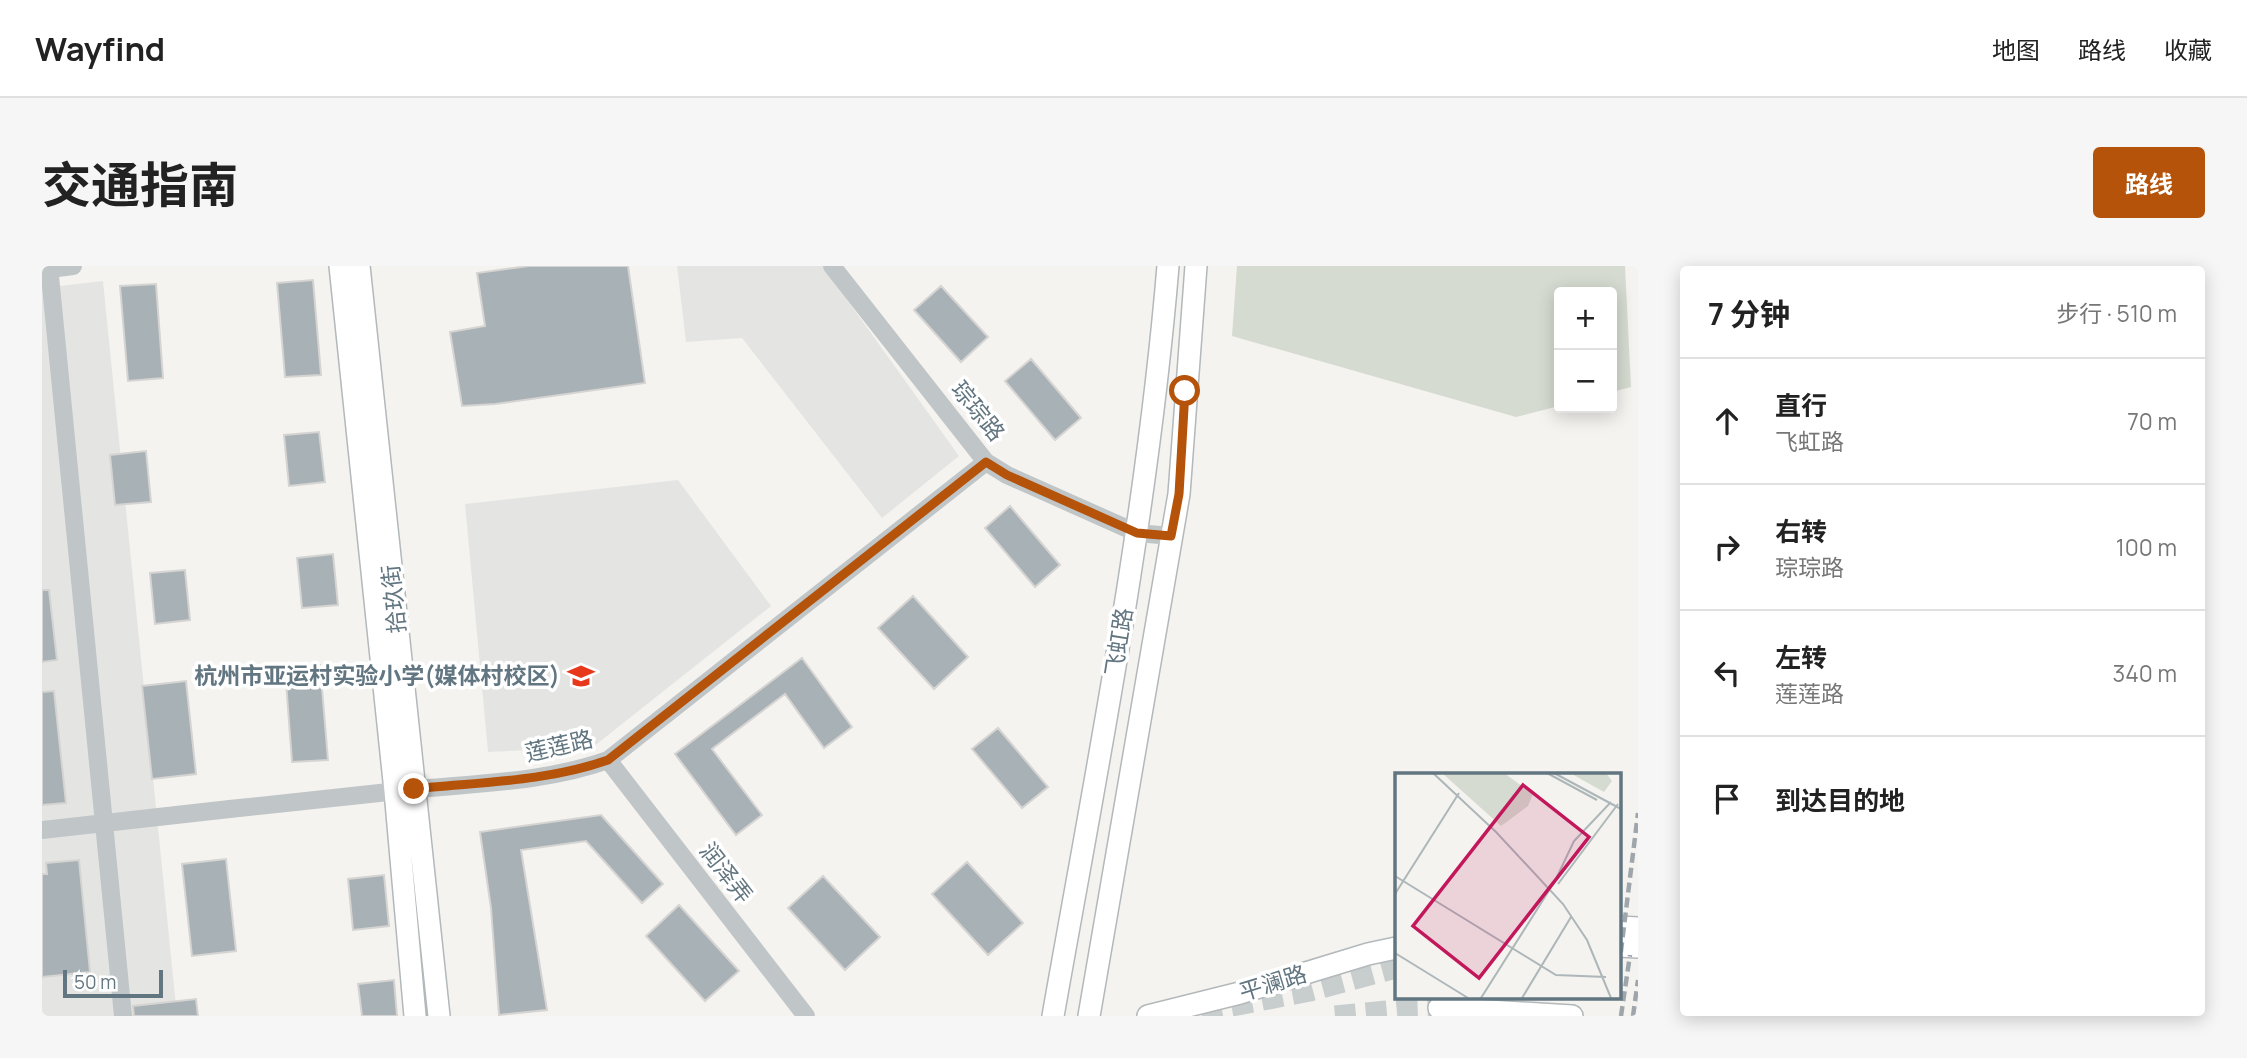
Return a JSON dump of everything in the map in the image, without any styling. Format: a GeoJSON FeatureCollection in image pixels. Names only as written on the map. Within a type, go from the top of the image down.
{"type":"FeatureCollection","features":[{"type":"Feature","properties":{"kind":"main road","name":"拾玖街"},"geometry":{"type":"LineString","coordinates":[[340,266],[404,790],[439,1016]]}},
{"type":"Feature","properties":{"kind":"main road","name":"拾玖街"},"geometry":{"type":"LineString","coordinates":[[359,266],[404,790],[415,1016]]}},
{"type":"Feature","properties":{"kind":"main road","name":"飞虹路"},"geometry":{"type":"LineString","coordinates":[[1053,1016],[1137,533],[1168,266]]}},
{"type":"Feature","properties":{"kind":"main road","name":"飞虹路"},"geometry":{"type":"LineString","coordinates":[[1089,1016],[1179,494],[1196,266]]}},
{"type":"Feature","properties":{"kind":"main road"},"geometry":{"type":"LineString","coordinates":[[1620,927],[1638,928]]}},
{"type":"Feature","properties":{"kind":"main road"},"geometry":{"type":"LineString","coordinates":[[1620,946],[1638,947]]}},
{"type":"Feature","properties":{"kind":"main road","name":"平澜路"},"geometry":{"type":"LineString","coordinates":[[1148,1016],[1240,993],[1395,948]]}},
{"type":"Feature","properties":{"kind":"main road"},"geometry":{"type":"LineString","coordinates":[[1439,1008],[1572,1016]]}},
{"type":"Feature","properties":{"kind":"street"},"geometry":{"type":"LineString","coordinates":[[73,266],[47,268],[123,1016]]}},
{"type":"Feature","properties":{"kind":"street","name":"琮琮路"},"geometry":{"type":"LineString","coordinates":[[832,266],[986,462],[1007,475],[1137,533],[1171,536]]}},
{"type":"Feature","properties":{"kind":"street","name":"莲莲路"},"geometry":{"type":"LineString","coordinates":[[42,830],[404,790],[536,779],[608,760],[986,462]]}},
{"type":"Feature","properties":{"kind":"street","name":"润泽弄"},"geometry":{"type":"LineString","coordinates":[[608,760],[806,1016]]}},
{"type":"Feature","properties":{"kind":"shaded area"},"geometry":{"type":"Polygon","coordinates":[[[677,266],[823,266],[959,456],[882,518],[742,338],[686,342],[677,266]]]}},
{"type":"Feature","properties":{"kind":"shaded area"},"geometry":{"type":"Polygon","coordinates":[[[1237,266],[1625,266],[1631,387],[1617,391],[1617,287],[1554,287],[1554,407],[1516,417],[1232,336],[1237,266]]]}},
{"type":"Feature","properties":{"kind":"shaded area"},"geometry":{"type":"Polygon","coordinates":[[[103,281],[177,1016],[42,1016],[42,288],[103,281]]]}},
{"type":"Feature","properties":{"kind":"shaded area","name":"杭州市亚运村实验小学(媒体村校区)"},"geometry":{"type":"Polygon","coordinates":[[[678,480],[771,606],[593,747],[488,752],[465,504],[678,480]]]}},
{"type":"Feature","properties":{"kind":"building"},"geometry":{"type":"Polygon","coordinates":[[[529,266],[628,266],[645,383],[495,404],[462,406],[450,332],[485,326],[477,273],[529,266]]]}},
{"type":"Feature","properties":{"kind":"building"},"geometry":{"type":"Polygon","coordinates":[[[313,280],[321,375],[285,377],[277,283],[313,280]]]}},
{"type":"Feature","properties":{"kind":"building"},"geometry":{"type":"Polygon","coordinates":[[[156,284],[163,378],[128,381],[120,286],[156,284]]]}},
{"type":"Feature","properties":{"kind":"building"},"geometry":{"type":"Polygon","coordinates":[[[941,286],[988,337],[961,362],[914,310],[941,286]]]}},
{"type":"Feature","properties":{"kind":"building"},"geometry":{"type":"Polygon","coordinates":[[[1031,359],[1081,418],[1055,440],[1005,381],[1031,359]]]}},
{"type":"Feature","properties":{"kind":"building"},"geometry":{"type":"Polygon","coordinates":[[[319,432],[325,482],[289,486],[284,435],[319,432]]]}},
{"type":"Feature","properties":{"kind":"building"},"geometry":{"type":"Polygon","coordinates":[[[146,451],[151,502],[115,505],[110,455],[146,451]]]}},
{"type":"Feature","properties":{"kind":"building"},"geometry":{"type":"Polygon","coordinates":[[[1010,506],[1060,565],[1035,587],[985,528],[1010,506]]]}},
{"type":"Feature","properties":{"kind":"building"},"geometry":{"type":"Polygon","coordinates":[[[333,554],[338,605],[302,608],[297,558],[333,554]]]}},
{"type":"Feature","properties":{"kind":"building"},"geometry":{"type":"Polygon","coordinates":[[[185,570],[190,620],[155,624],[150,573],[185,570]]]}},
{"type":"Feature","properties":{"kind":"building"},"geometry":{"type":"Polygon","coordinates":[[[42,590],[49,590],[57,660],[42,662],[42,590]]]}},
{"type":"Feature","properties":{"kind":"building"},"geometry":{"type":"Polygon","coordinates":[[[913,596],[968,657],[934,689],[878,628],[913,596]]]}},
{"type":"Feature","properties":{"kind":"building"},"geometry":{"type":"Polygon","coordinates":[[[802,658],[852,727],[824,748],[785,694],[712,749],[762,815],[736,835],[675,754],[802,658]]]}},
{"type":"Feature","properties":{"kind":"building"},"geometry":{"type":"Polygon","coordinates":[[[320,665],[328,760],[292,762],[285,668],[320,665]]]}},
{"type":"Feature","properties":{"kind":"building"},"geometry":{"type":"Polygon","coordinates":[[[186,681],[196,774],[152,779],[142,686],[186,681]]]}},
{"type":"Feature","properties":{"kind":"building"},"geometry":{"type":"Polygon","coordinates":[[[54,691],[66,803],[42,805],[42,692],[54,691]]]}},
{"type":"Feature","properties":{"kind":"building"},"geometry":{"type":"Polygon","coordinates":[[[998,728],[1048,787],[1022,808],[972,749],[998,728]]]}},
{"type":"Feature","properties":{"kind":"building"},"geometry":{"type":"Polygon","coordinates":[[[601,815],[663,884],[642,903],[586,841],[521,850],[547,1010],[499,1015],[491,908],[480,832],[601,815]]]}},
{"type":"Feature","properties":{"kind":"building"},"geometry":{"type":"Polygon","coordinates":[[[226,859],[236,951],[192,956],[182,864],[226,859]]]}},
{"type":"Feature","properties":{"kind":"building"},"geometry":{"type":"Polygon","coordinates":[[[79,860],[90,972],[42,977],[42,874],[47,874],[46,863],[79,860]]]}},
{"type":"Feature","properties":{"kind":"building"},"geometry":{"type":"Polygon","coordinates":[[[967,862],[1023,923],[988,955],[932,894],[967,862]]]}},
{"type":"Feature","properties":{"kind":"building"},"geometry":{"type":"Polygon","coordinates":[[[384,875],[389,926],[353,930],[348,879],[384,875]]]}},
{"type":"Feature","properties":{"kind":"building"},"geometry":{"type":"Polygon","coordinates":[[[823,876],[880,937],[845,970],[788,908],[823,876]]]}},
{"type":"Feature","properties":{"kind":"building"},"geometry":{"type":"Polygon","coordinates":[[[679,905],[739,971],[705,1001],[646,936],[679,905]]]}},
{"type":"Feature","properties":{"kind":"building"},"geometry":{"type":"Polygon","coordinates":[[[394,980],[397,1016],[362,1016],[358,984],[394,980]]]}},
{"type":"Feature","properties":{"kind":"building"},"geometry":{"type":"Polygon","coordinates":[[[196,999],[198,1016],[134,1016],[133,1006],[196,999]]]}},
{"type":"Feature","properties":{"kind":"tunnel"},"geometry":{"type":"LineString","coordinates":[[1201,1012],[1310,991],[1395,968]]}},
{"type":"Feature","properties":{"kind":"tunnel"},"geometry":{"type":"LineString","coordinates":[[1335,1016],[1439,1008]]}},
{"type":"Feature","properties":{"kind":"railway"},"geometry":{"type":"LineString","coordinates":[[1620,959],[1638,813]]}},
{"type":"Feature","properties":{"kind":"railway"},"geometry":{"type":"LineString","coordinates":[[1621,1016],[1630,955]]}},
{"type":"Feature","properties":{"kind":"railway"},"geometry":{"type":"LineString","coordinates":[[1633,1016],[1638,980]]}},
{"type":"Feature","properties":{"kind":"place","name":"杭州市亚运村实验小学(媒体村校区)"},"geometry":{"type":"Point","coordinates":[581,676]}},
{"type":"Feature","properties":{"kind":"route"},"geometry":{"type":"LineString","coordinates":[[414,789],[536,779],[608,760],[986,462],[1007,475],[1137,533],[1171,536],[1179,494],[1185,391]]}}]}
